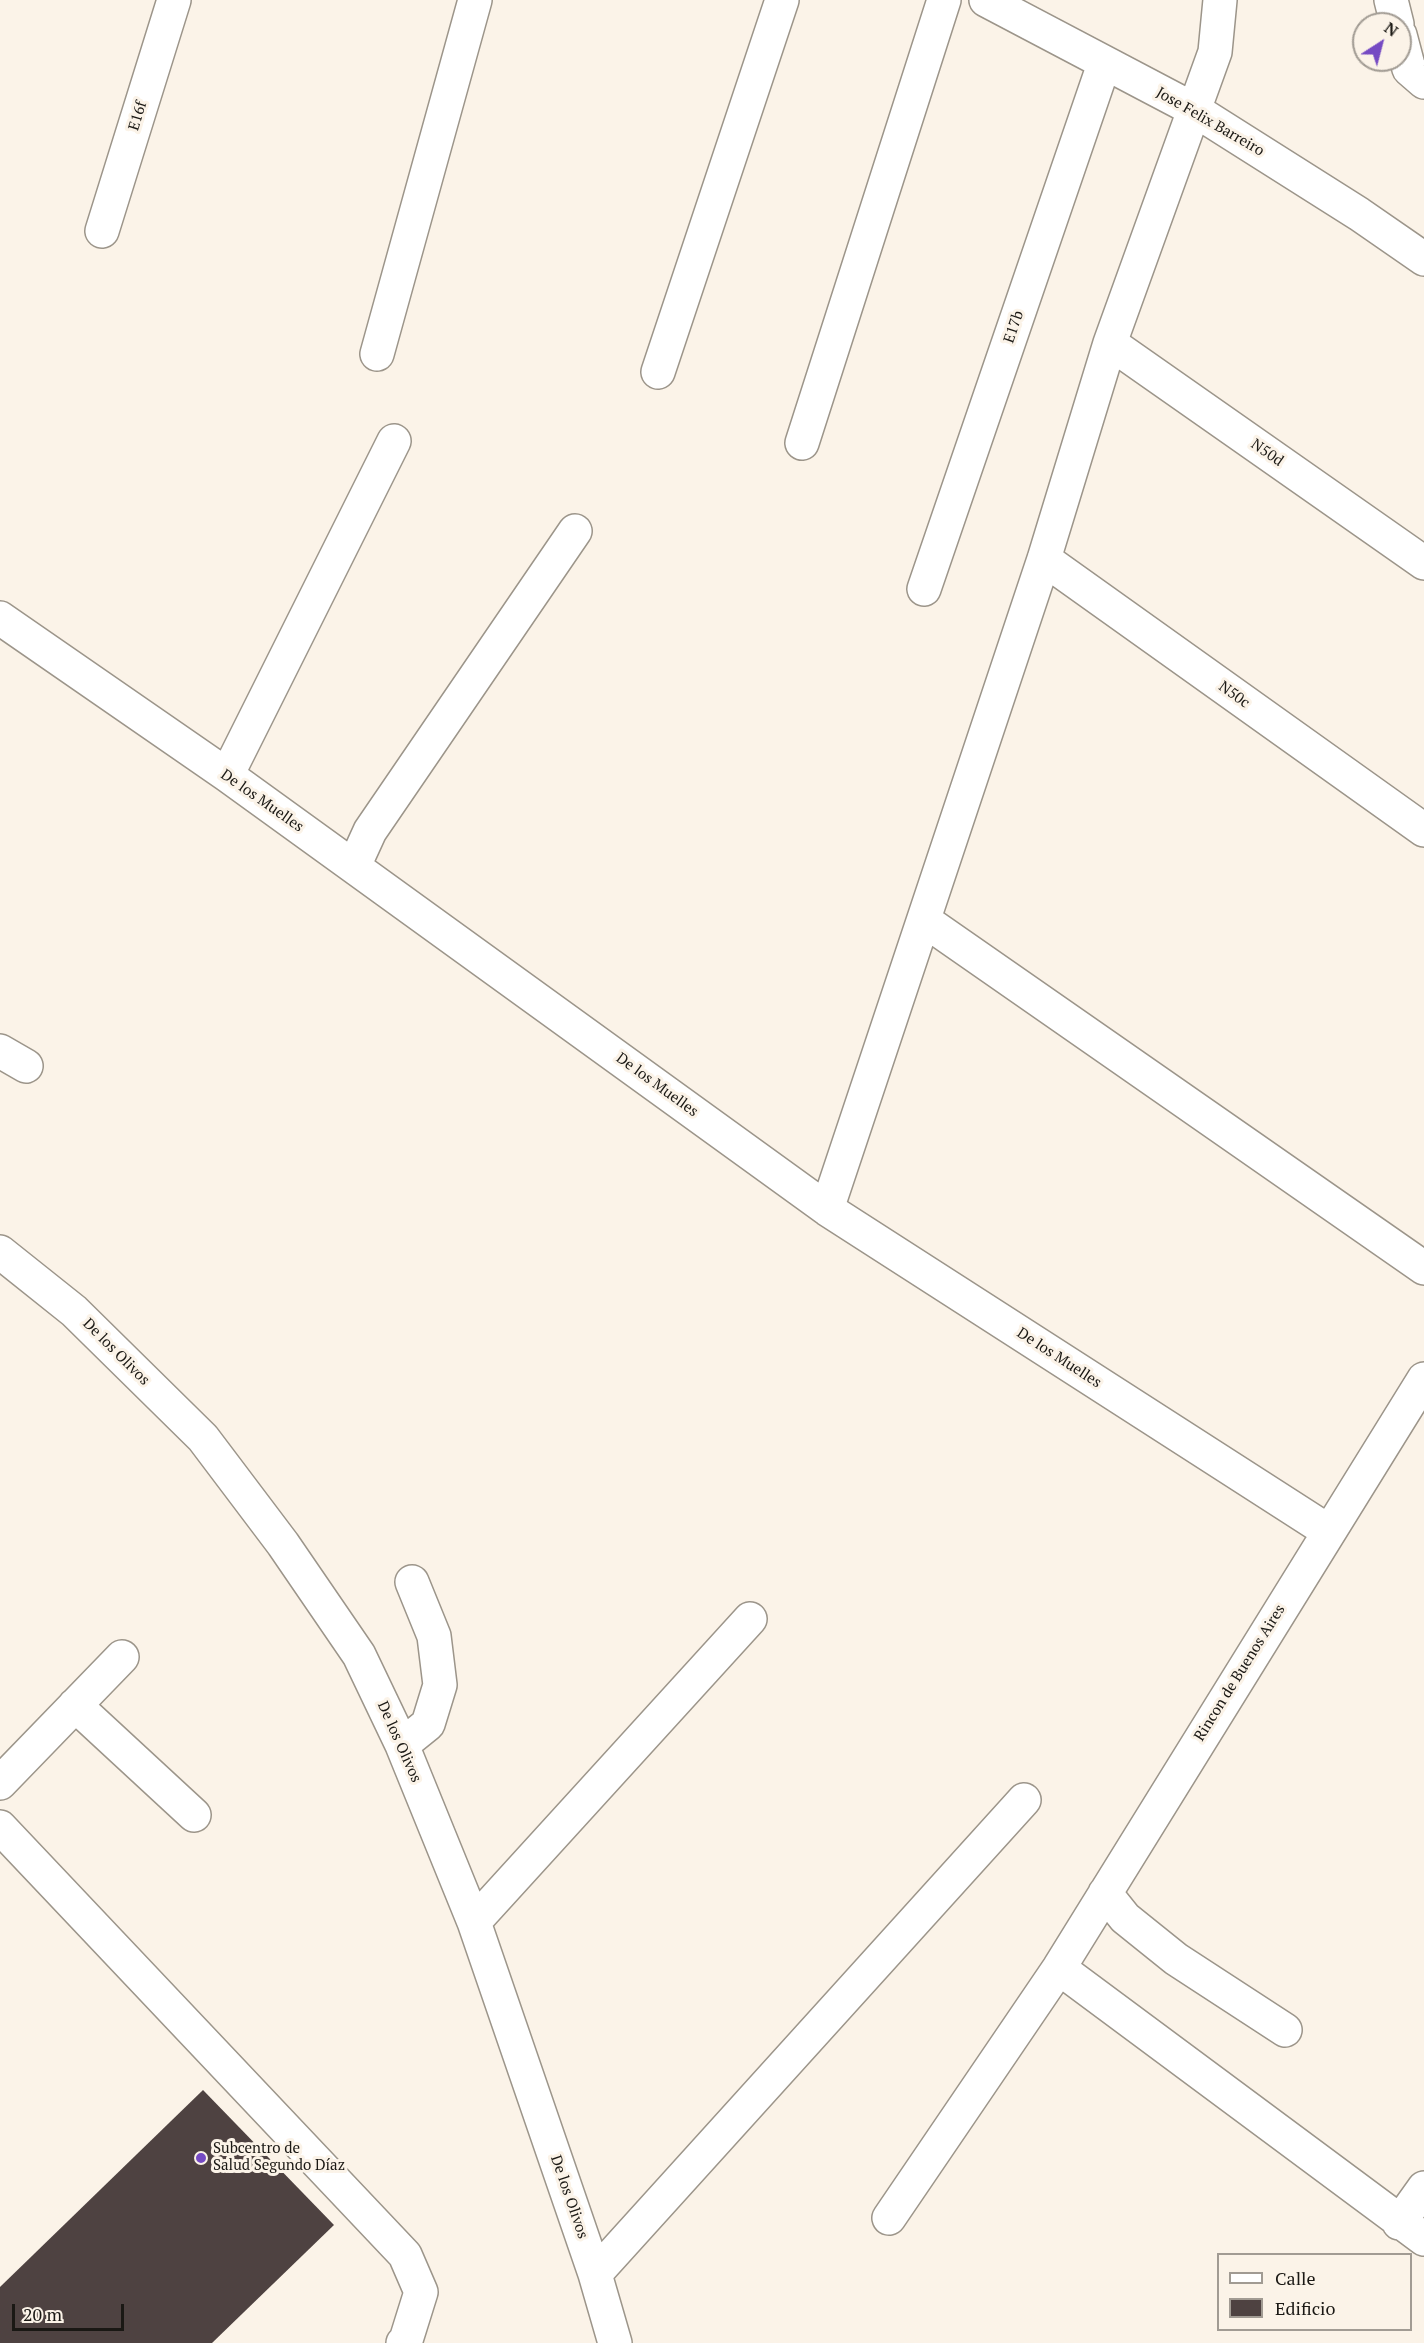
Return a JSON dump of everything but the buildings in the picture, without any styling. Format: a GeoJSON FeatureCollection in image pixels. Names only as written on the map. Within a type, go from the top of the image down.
{"type":"FeatureCollection","features":[{"type":"Feature","properties":{"kind":"street","name":"E16f"},"geometry":{"type":"LineString","coordinates":[[102,231],[174,0]]}},
{"type":"Feature","properties":{"kind":"street"},"geometry":{"type":"LineString","coordinates":[[377,354],[475,0]]}},
{"type":"Feature","properties":{"kind":"street"},"geometry":{"type":"LineString","coordinates":[[657,372],[782,0]]}},
{"type":"Feature","properties":{"kind":"street"},"geometry":{"type":"LineString","coordinates":[[802,443],[944,0]]}},
{"type":"Feature","properties":{"kind":"street","name":"Jose Felix Barreiro"},"geometry":{"type":"LineString","coordinates":[[986,0],[1193,109],[1359,214],[1424,259]]}},
{"type":"Feature","properties":{"kind":"street"},"geometry":{"type":"LineString","coordinates":[[827,1209],[1044,559],[1110,343],[1215,52],[1220,0]]}},
{"type":"Feature","properties":{"kind":"street","name":"E17b"},"geometry":{"type":"LineString","coordinates":[[924,589],[1104,64]]}},
{"type":"Feature","properties":{"kind":"street"},"geometry":{"type":"LineString","coordinates":[[1412,72],[1424,82]]}},
{"type":"Feature","properties":{"kind":"street","name":"N50d"},"geometry":{"type":"LineString","coordinates":[[1110,343],[1424,563]]}},
{"type":"Feature","properties":{"kind":"street"},"geometry":{"type":"LineString","coordinates":[[226,775],[394,441]]}},
{"type":"Feature","properties":{"kind":"street"},"geometry":{"type":"LineString","coordinates":[[354,866],[370,831],[575,531]]}},
{"type":"Feature","properties":{"kind":"street","name":"N50c"},"geometry":{"type":"LineString","coordinates":[[1044,559],[1424,830]]}},
{"type":"Feature","properties":{"kind":"street","name":"De los Muelles"},"geometry":{"type":"LineString","coordinates":[[0,618],[354,866],[827,1209],[1328,1531]]}},
{"type":"Feature","properties":{"kind":"street"},"geometry":{"type":"LineString","coordinates":[[924,920],[1424,1268]]}},
{"type":"Feature","properties":{"kind":"street","name":"De los Olivos"},"geometry":{"type":"LineString","coordinates":[[0,1252],[74,1311],[203,1438],[283,1544],[359,1655],[402,1745],[474,1922],[595,2274],[615,2343]]}},
{"type":"Feature","properties":{"kind":"street","name":"Rincon de Buenos Aires"},"geometry":{"type":"LineString","coordinates":[[890,2218],[1059,1968],[1328,1531],[1424,1381]]}},
{"type":"Feature","properties":{"kind":"street"},"geometry":{"type":"LineString","coordinates":[[402,1745],[428,1724],[440,1685],[434,1635],[412,1582]]}},
{"type":"Feature","properties":{"kind":"street"},"geometry":{"type":"LineString","coordinates":[[474,1922],[750,1619]]}},
{"type":"Feature","properties":{"kind":"street"},"geometry":{"type":"LineString","coordinates":[[0,1783],[122,1657]]}},
{"type":"Feature","properties":{"kind":"street"},"geometry":{"type":"LineString","coordinates":[[75,1705],[194,1815]]}},
{"type":"Feature","properties":{"kind":"street"},"geometry":{"type":"LineString","coordinates":[[595,2274],[1024,1800]]}},
{"type":"Feature","properties":{"kind":"street"},"geometry":{"type":"LineString","coordinates":[[0,1827],[405,2255],[421,2292],[406,2340],[403,2343]]}},
{"type":"Feature","properties":{"kind":"street"},"geometry":{"type":"LineString","coordinates":[[1105,1893],[1125,1918],[1176,1959],[1285,2030]]}},
{"type":"Feature","properties":{"kind":"street"},"geometry":{"type":"LineString","coordinates":[[1059,1968],[1412,2231],[1424,2188]]}},
{"type":"Feature","properties":{"kind":"place","name":"Subcentro de Salud Segundo Díaz"},"geometry":{"type":"Point","coordinates":[201,2158]}}]}
